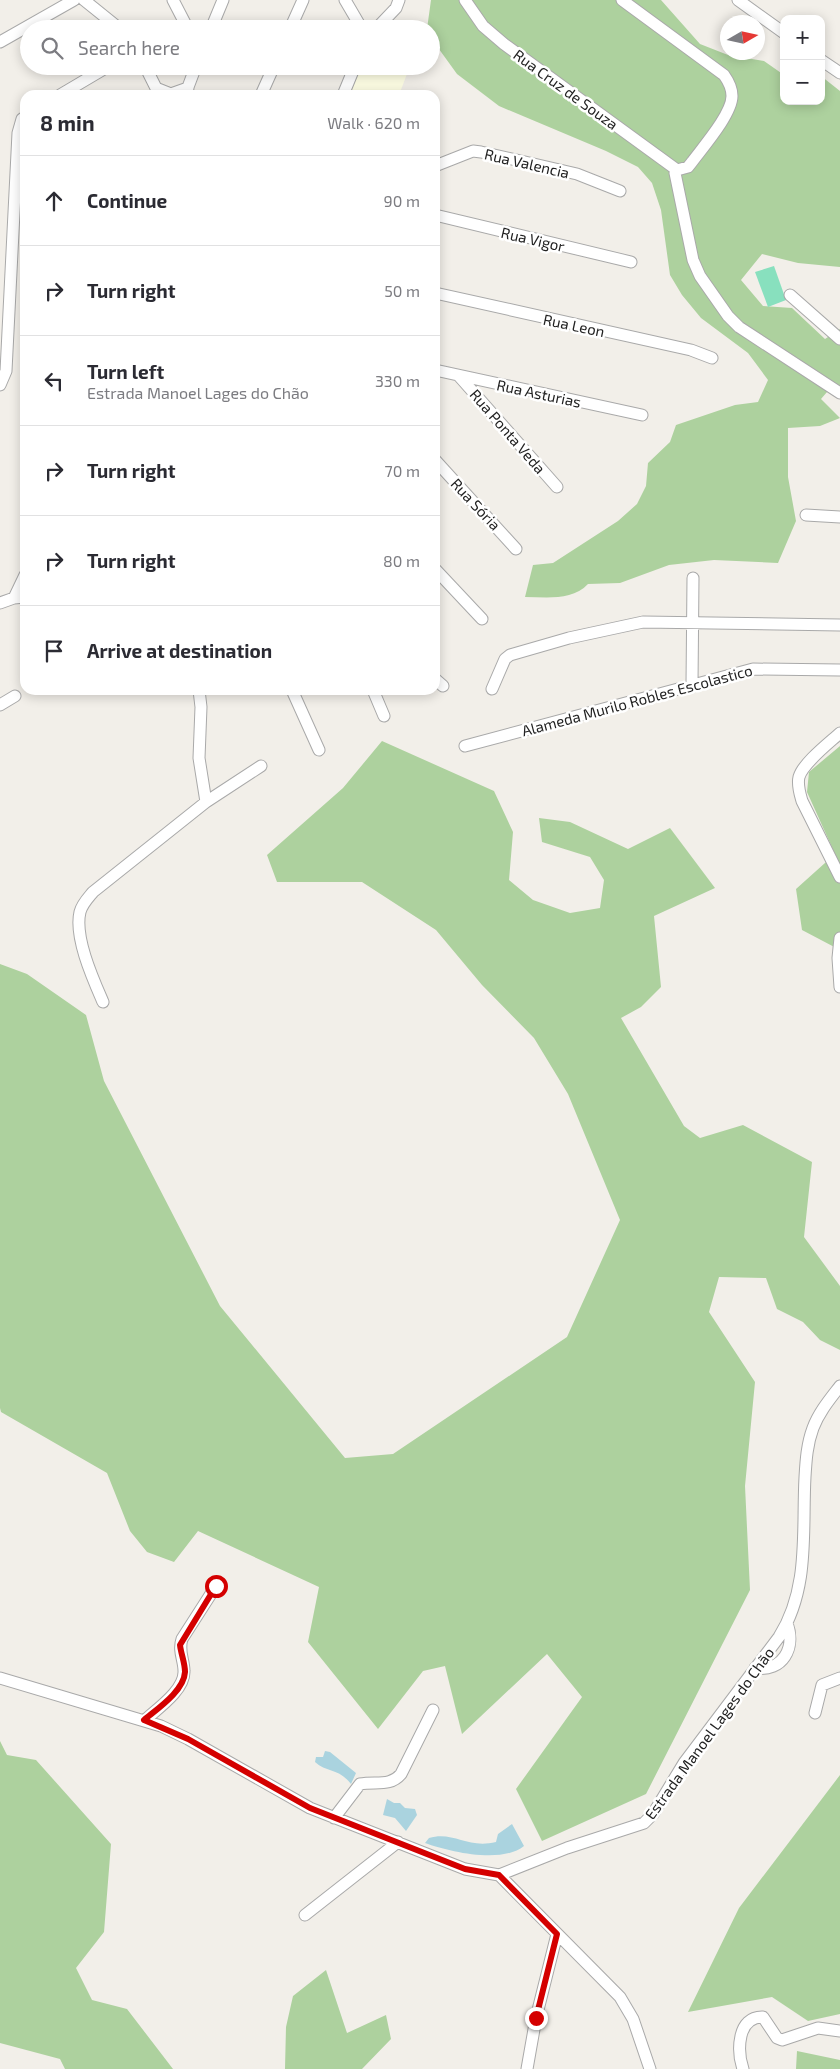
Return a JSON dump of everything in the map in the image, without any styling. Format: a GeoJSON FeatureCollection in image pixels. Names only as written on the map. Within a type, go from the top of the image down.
{"type":"FeatureCollection","features":[{"type":"Feature","properties":{"kind":"street"},"geometry":{"type":"LineString","coordinates":[[39,20],[74,0]]}},
{"type":"Feature","properties":{"kind":"street"},"geometry":{"type":"LineString","coordinates":[[84,0],[109,20]]}},
{"type":"Feature","properties":{"kind":"street"},"geometry":{"type":"LineString","coordinates":[[172,0],[183,20]]}},
{"type":"Feature","properties":{"kind":"street"},"geometry":{"type":"LineString","coordinates":[[215,20],[223,0]]}},
{"type":"Feature","properties":{"kind":"street"},"geometry":{"type":"LineString","coordinates":[[294,20],[303,0]]}},
{"type":"Feature","properties":{"kind":"street"},"geometry":{"type":"LineString","coordinates":[[345,0],[357,20]]}},
{"type":"Feature","properties":{"kind":"street"},"geometry":{"type":"LineString","coordinates":[[385,20],[396,8],[399,0]]}},
{"type":"Feature","properties":{"kind":"street","name":"Rua Cruz de Souza"},"geometry":{"type":"LineString","coordinates":[[465,0],[483,26],[504,44],[677,170]]}},
{"type":"Feature","properties":{"kind":"street"},"geometry":{"type":"LineString","coordinates":[[622,0],[724,75],[731,85],[732,97],[729,108],[688,167],[677,170],[675,182],[693,260],[700,276],[728,316],[739,327],[840,394]]}},
{"type":"Feature","properties":{"kind":"street"},"geometry":{"type":"LineString","coordinates":[[738,0],[780,30]]}},
{"type":"Feature","properties":{"kind":"street"},"geometry":{"type":"LineString","coordinates":[[0,42],[20,31]]}},
{"type":"Feature","properties":{"kind":"street"},"geometry":{"type":"LineString","coordinates":[[825,63],[840,73]]}},
{"type":"Feature","properties":{"kind":"street"},"geometry":{"type":"LineString","coordinates":[[77,90],[98,75]]}},
{"type":"Feature","properties":{"kind":"street"},"geometry":{"type":"LineString","coordinates":[[150,75],[157,90]]}},
{"type":"Feature","properties":{"kind":"street"},"geometry":{"type":"LineString","coordinates":[[187,90],[193,75]]}},
{"type":"Feature","properties":{"kind":"street"},"geometry":{"type":"LineString","coordinates":[[263,90],[270,75]]}},
{"type":"Feature","properties":{"kind":"street"},"geometry":{"type":"LineString","coordinates":[[345,90],[351,75]]}},
{"type":"Feature","properties":{"kind":"street"},"geometry":{"type":"LineString","coordinates":[[0,385],[6,371],[18,133],[20,126]]}},
{"type":"Feature","properties":{"kind":"street","name":"Rua Valencia"},"geometry":{"type":"LineString","coordinates":[[440,164],[473,151],[481,152],[577,174],[620,191]]}},
{"type":"Feature","properties":{"kind":"street","name":"Rua Vigor"},"geometry":{"type":"LineString","coordinates":[[440,216],[632,262]]}},
{"type":"Feature","properties":{"kind":"street","name":"Rua Leon"},"geometry":{"type":"LineString","coordinates":[[440,295],[691,350],[712,358]]}},
{"type":"Feature","properties":{"kind":"street"},"geometry":{"type":"LineString","coordinates":[[790,295],[840,339]]}},
{"type":"Feature","properties":{"kind":"street","name":"Rua Asturias"},"geometry":{"type":"LineString","coordinates":[[440,371],[642,415]]}},
{"type":"Feature","properties":{"kind":"street","name":"Rua Ponta Veda"},"geometry":{"type":"LineString","coordinates":[[459,376],[557,487]]}},
{"type":"Feature","properties":{"kind":"street","name":"Rua Sória"},"geometry":{"type":"LineString","coordinates":[[440,465],[516,549]]}},
{"type":"Feature","properties":{"kind":"street"},"geometry":{"type":"LineString","coordinates":[[806,514],[840,517]]}},
{"type":"Feature","properties":{"kind":"street"},"geometry":{"type":"LineString","coordinates":[[440,574],[482,619]]}},
{"type":"Feature","properties":{"kind":"street"},"geometry":{"type":"LineString","coordinates":[[692,684],[693,578]]}},
{"type":"Feature","properties":{"kind":"street"},"geometry":{"type":"LineString","coordinates":[[0,603],[19,598]]}},
{"type":"Feature","properties":{"kind":"street"},"geometry":{"type":"LineString","coordinates":[[492,689],[505,659],[510,655],[633,623],[840,625]]}},
{"type":"Feature","properties":{"kind":"street","name":"Alameda Murilo Robles Escolastico"},"geometry":{"type":"LineString","coordinates":[[465,746],[692,684],[762,668],[840,670]]}},
{"type":"Feature","properties":{"kind":"street"},"geometry":{"type":"LineString","coordinates":[[200,695],[201,707],[199,758],[206,802]]}},
{"type":"Feature","properties":{"kind":"street"},"geometry":{"type":"LineString","coordinates":[[294,695],[319,750]]}},
{"type":"Feature","properties":{"kind":"street"},"geometry":{"type":"LineString","coordinates":[[375,695],[384,716]]}},
{"type":"Feature","properties":{"kind":"street"},"geometry":{"type":"LineString","coordinates":[[0,705],[15,696]]}},
{"type":"Feature","properties":{"kind":"street"},"geometry":{"type":"LineString","coordinates":[[840,733],[805,767],[799,777],[798,789],[802,801],[840,877]]}},
{"type":"Feature","properties":{"kind":"street"},"geometry":{"type":"LineString","coordinates":[[103,1002],[83,948],[80,918],[85,902],[93,892],[206,802],[260,766]]}},
{"type":"Feature","properties":{"kind":"street"},"geometry":{"type":"LineString","coordinates":[[840,938],[838,958],[840,987]]}},
{"type":"Feature","properties":{"kind":"street","name":"Estrada Manoel Lages do Chão"},"geometry":{"type":"LineString","coordinates":[[499,1875],[567,1848],[644,1823],[654,1814],[684,1763],[788,1623],[798,1592],[803,1566],[807,1449],[814,1427],[840,1386]]}},
{"type":"Feature","properties":{"kind":"street"},"geometry":{"type":"LineString","coordinates":[[144,1720],[169,1698],[183,1680],[185,1673],[180,1645],[216,1586]]}},
{"type":"Feature","properties":{"kind":"street"},"geometry":{"type":"LineString","coordinates":[[755,1668],[773,1667],[785,1658],[791,1643],[788,1623]]}},
{"type":"Feature","properties":{"kind":"street"},"geometry":{"type":"LineString","coordinates":[[0,1678],[144,1720],[188,1739],[310,1808],[465,1869],[499,1875],[557,1934],[602,1976],[620,1997],[633,2019],[650,2069]]}},
{"type":"Feature","properties":{"kind":"street"},"geometry":{"type":"LineString","coordinates":[[815,1713],[822,1685],[840,1678]]}},
{"type":"Feature","properties":{"kind":"street"},"geometry":{"type":"LineString","coordinates":[[334,1818],[360,1784],[390,1783],[396,1780],[401,1774],[433,1710]]}},
{"type":"Feature","properties":{"kind":"street"},"geometry":{"type":"LineString","coordinates":[[305,1915],[398,1842]]}},
{"type":"Feature","properties":{"kind":"street"},"geometry":{"type":"LineString","coordinates":[[527,2069],[536,2018],[557,1934]]}},
{"type":"Feature","properties":{"kind":"street"},"geometry":{"type":"LineString","coordinates":[[743,2069],[739,2046],[744,2028],[750,2020],[757,2017],[763,2017],[776,2038],[782,2040],[818,2028],[840,2032]]}},
{"type":"Feature","properties":{"kind":"shaded area"},"geometry":{"type":"Polygon","coordinates":[[[358,75],[407,75],[401,90],[352,90],[358,75]]]}},
{"type":"Feature","properties":{"kind":"green space"},"geometry":{"type":"Polygon","coordinates":[[[431,0],[661,0],[700,44],[720,52],[720,60],[764,61],[780,72],[780,105],[825,105],[825,79],[840,91],[840,267],[798,263],[762,254],[741,280],[763,306],[792,308],[825,339],[840,329],[840,386],[833,385],[821,399],[840,418],[820,426],[788,428],[788,477],[796,521],[778,563],[714,560],[669,565],[620,583],[588,584],[567,596],[525,597],[533,565],[553,563],[618,521],[637,504],[646,486],[648,463],[670,442],[676,425],[735,405],[758,402],[768,380],[748,353],[701,318],[682,295],[670,275],[661,210],[652,183],[638,167],[606,151],[499,106],[457,74],[440,50],[440,20],[428,20],[431,0]]]}},
{"type":"Feature","properties":{"kind":"green space"},"geometry":{"type":"Polygon","coordinates":[[[774,266],[786,300],[768,307],[755,272],[774,266]]]}},
{"type":"Feature","properties":{"kind":"green space"},"geometry":{"type":"Polygon","coordinates":[[[382,741],[494,791],[513,832],[509,880],[533,900],[570,913],[600,908],[604,880],[590,857],[542,842],[539,818],[570,822],[628,849],[670,828],[715,888],[654,916],[661,987],[641,1007],[621,1018],[684,1126],[700,1138],[743,1125],[812,1162],[804,1237],[840,1286],[840,1350],[820,1340],[803,1322],[777,1309],[766,1278],[719,1277],[709,1312],[755,1382],[745,1486],[750,1590],[646,1794],[542,1841],[516,1789],[582,1697],[547,1654],[462,1734],[445,1666],[423,1671],[378,1729],[308,1642],[319,1587],[198,1531],[174,1562],[147,1552],[130,1531],[107,1473],[1,1412],[0,1408],[0,964],[27,974],[86,1015],[104,1081],[220,1306],[345,1458],[393,1454],[567,1337],[620,1220],[568,1094],[534,1038],[482,985],[436,930],[362,882],[277,882],[267,855],[343,788],[382,741]]]}},
{"type":"Feature","properties":{"kind":"green space"},"geometry":{"type":"Polygon","coordinates":[[[840,746],[840,950],[802,930],[796,889],[835,854],[807,792],[809,772],[840,746]]]}},
{"type":"Feature","properties":{"kind":"green space"},"geometry":{"type":"Polygon","coordinates":[[[0,1741],[7,1755],[36,1760],[111,1844],[104,1932],[76,1968],[92,2000],[127,2009],[173,2069],[65,2069],[60,2059],[0,2043],[0,1741]]]}},
{"type":"Feature","properties":{"kind":"green space"},"geometry":{"type":"Polygon","coordinates":[[[840,1775],[840,2014],[808,2021],[772,1997],[688,2012],[739,1908],[840,1775]]]}},
{"type":"Feature","properties":{"kind":"green space"},"geometry":{"type":"Polygon","coordinates":[[[326,1970],[347,2033],[386,2015],[391,2039],[362,2069],[285,2069],[286,2027],[293,1996],[326,1970]]]}},
{"type":"Feature","properties":{"kind":"green space"},"geometry":{"type":"Polygon","coordinates":[[[797,2051],[840,2060],[840,2069],[796,2069],[797,2051]]]}},
{"type":"Feature","properties":{"kind":"water"},"geometry":{"type":"Polygon","coordinates":[[[325,1751],[330,1752],[356,1773],[351,1784],[342,1775],[324,1768],[315,1762],[316,1757],[323,1757],[325,1751]]]}},
{"type":"Feature","properties":{"kind":"water"},"geometry":{"type":"Polygon","coordinates":[[[387,1799],[394,1803],[400,1803],[405,1808],[415,1809],[417,1815],[406,1831],[395,1818],[383,1815],[387,1799]]]}},
{"type":"Feature","properties":{"kind":"water"},"geometry":{"type":"Polygon","coordinates":[[[512,1824],[524,1846],[503,1854],[476,1855],[448,1850],[425,1843],[429,1838],[438,1836],[486,1844],[496,1842],[498,1834],[512,1824]]]}},
{"type":"Feature","properties":{"kind":"route"},"geometry":{"type":"LineString","coordinates":[[216,1586],[182,1639],[180,1651],[185,1673],[183,1680],[169,1698],[144,1720],[188,1739],[310,1808],[465,1869],[499,1875],[557,1934],[536,2018]]}}]}
